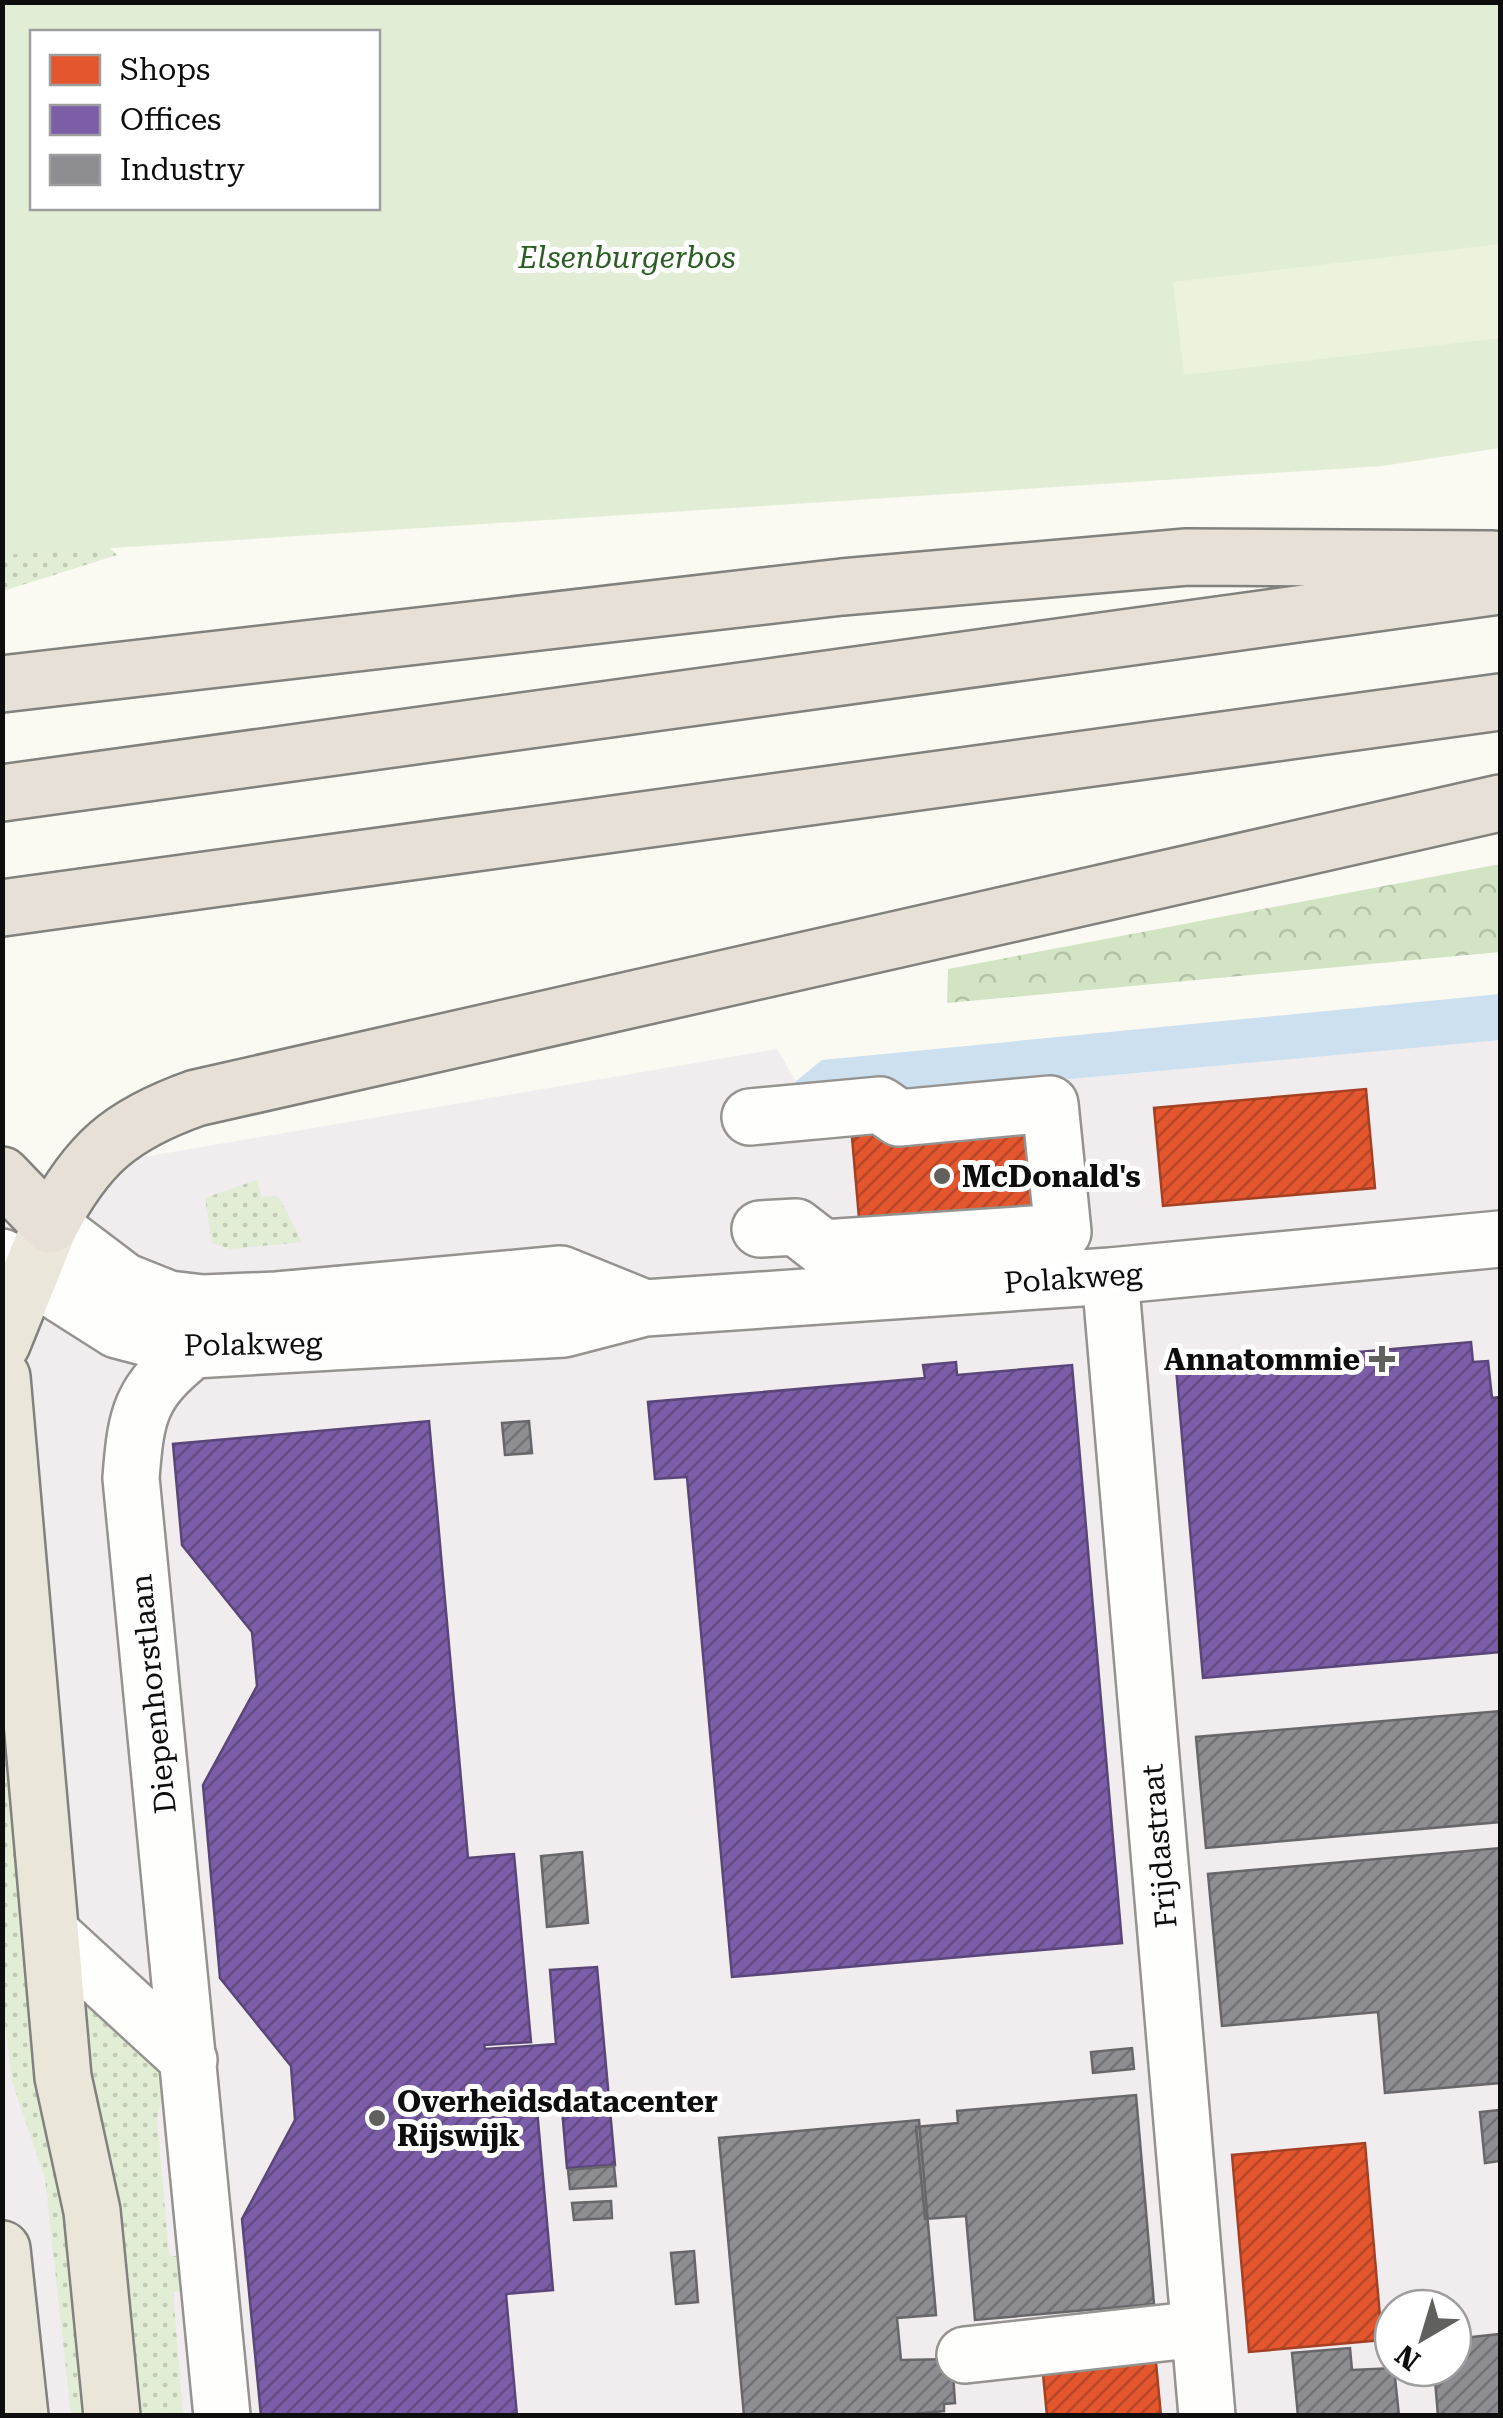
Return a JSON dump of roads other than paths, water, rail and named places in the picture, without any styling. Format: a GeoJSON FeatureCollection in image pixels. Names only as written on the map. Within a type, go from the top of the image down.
{"type":"FeatureCollection","features":[{"type":"Feature","properties":{"kind":"highway"},"geometry":{"type":"LineString","coordinates":[[7,683],[842,587],[1168,559],[1500,560]]}},
{"type":"Feature","properties":{"kind":"highway"},"geometry":{"type":"LineString","coordinates":[[17,792],[1500,586]]}},
{"type":"Feature","properties":{"kind":"highway"},"geometry":{"type":"LineString","coordinates":[[21,906],[1500,702]]}},
{"type":"Feature","properties":{"kind":"highway"},"geometry":{"type":"LineString","coordinates":[[2,1175],[50,1225],[71,1184],[109,1142],[137,1120],[196,1098],[1500,803]]}},
{"type":"Feature","properties":{"kind":"main road"},"geometry":{"type":"LineString","coordinates":[[2,1344],[16,1266],[50,1225]]}},
{"type":"Feature","properties":{"kind":"main road"},"geometry":{"type":"LineString","coordinates":[[2,1378],[64,2078],[92,2211],[112,2416]]}},
{"type":"Feature","properties":{"kind":"main road"},"geometry":{"type":"LineString","coordinates":[[2,2249],[20,2416]]}},
{"type":"Feature","properties":{"kind":"street"},"geometry":{"type":"LineString","coordinates":[[750,1117],[880,1106],[899,1118],[1050,1104],[1064,1232],[823,1248],[796,1227],[760,1228]]}},
{"type":"Feature","properties":{"kind":"street","name":"Polakweg"},"geometry":{"type":"LineString","coordinates":[[50,1225],[124,1282],[169,1299],[203,1303],[277,1300],[560,1274],[645,1308]]}},
{"type":"Feature","properties":{"kind":"street","name":"Polakweg"},"geometry":{"type":"LineString","coordinates":[[16,1266],[118,1330],[192,1350],[564,1329],[645,1308],[1110,1276],[1500,1240]]}},
{"type":"Feature","properties":{"kind":"street","name":"Frijdastraat"},"geometry":{"type":"LineString","coordinates":[[1110,1276],[1207,2416]]}},
{"type":"Feature","properties":{"kind":"street","name":"Diepenhorstlaan"},"geometry":{"type":"LineString","coordinates":[[192,1350],[167,1371],[140,1407],[131,1478],[222,2416]]}},
{"type":"Feature","properties":{"kind":"street"},"geometry":{"type":"LineString","coordinates":[[52,1934],[189,2060]]}},
{"type":"Feature","properties":{"kind":"street"},"geometry":{"type":"LineString","coordinates":[[965,2355],[1199,2329]]}},
{"type":"Feature","properties":{"kind":"water"},"geometry":{"type":"Polygon","coordinates":[[[1500,994],[1500,1040],[817,1102],[795,1082],[822,1060],[1500,994]]]}},
{"type":"Feature","properties":{"kind":"place","name":"McDonald's"},"geometry":{"type":"Point","coordinates":[942,1176]}},
{"type":"Feature","properties":{"kind":"place","name":"Annatommie"},"geometry":{"type":"Point","coordinates":[1382,1359]}},
{"type":"Feature","properties":{"kind":"place","name":"Overheidsdatacenter Rijswijk"},"geometry":{"type":"Point","coordinates":[377,2118]}},
{"type":"Feature","properties":{"kind":"park label","name":"Elsenburgerbos"},"geometry":{"type":"Point","coordinates":[627,257]}}]}
